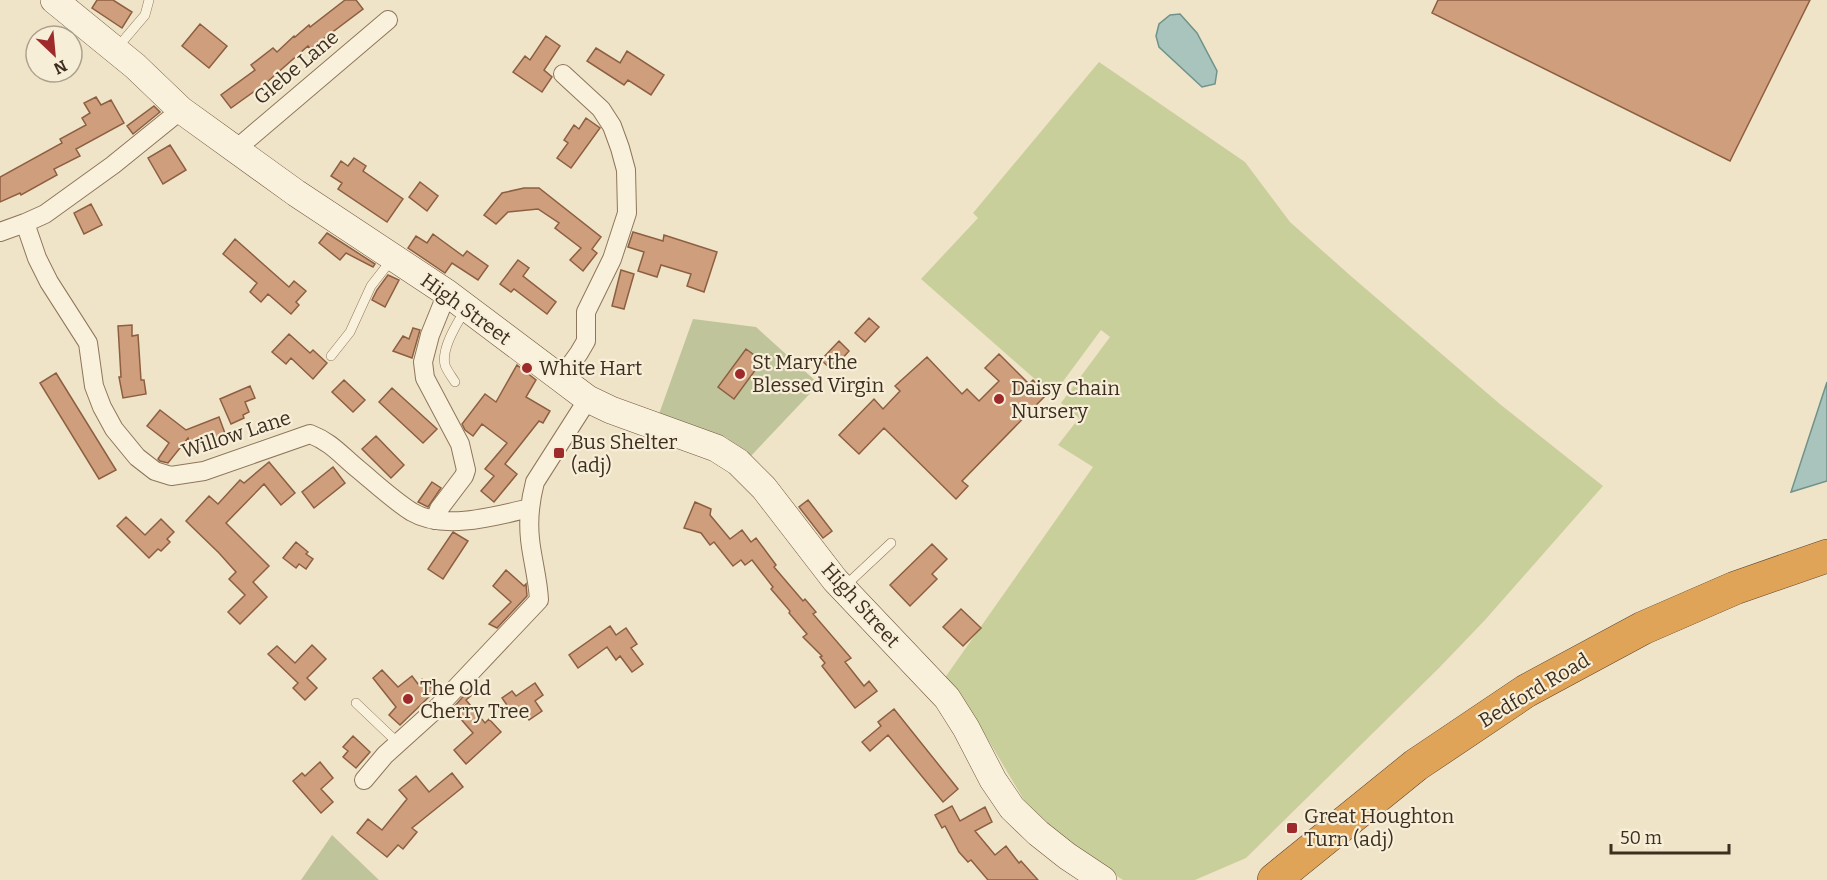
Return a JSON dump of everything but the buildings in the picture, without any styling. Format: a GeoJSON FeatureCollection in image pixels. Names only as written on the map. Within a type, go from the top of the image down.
{"type":"FeatureCollection","features":[{"type":"Feature","properties":{"kind":"highway","name":"Bedford Road"},"geometry":{"type":"LineString","coordinates":[[1274,880],[1416,765],[1526,691],[1643,628],[1735,588],[1827,556]]}},
{"type":"Feature","properties":{"kind":"street","name":"High Street"},"geometry":{"type":"LineString","coordinates":[[54,0],[135,66],[181,110],[296,193],[456,300],[588,399],[611,410],[716,448],[738,462],[764,488],[842,588],[947,698],[966,728],[993,780],[1012,808],[1045,839],[1103,880]]}},
{"type":"Feature","properties":{"kind":"street","name":"Glebe Lane"},"geometry":{"type":"LineString","coordinates":[[243,156],[388,20]]}},
{"type":"Feature","properties":{"kind":"street"},"geometry":{"type":"LineString","coordinates":[[561,378],[586,341],[586,312],[612,259],[627,213],[626,170],[612,126],[601,109],[563,74]]}},
{"type":"Feature","properties":{"kind":"street"},"geometry":{"type":"LineString","coordinates":[[0,232],[45,214],[113,165],[181,110]]}},
{"type":"Feature","properties":{"kind":"street","name":"Willow Lane"},"geometry":{"type":"LineString","coordinates":[[25,223],[37,258],[49,282],[88,343],[94,386],[102,407],[114,429],[137,457],[155,471],[171,476],[204,471],[310,434],[325,440],[414,513],[454,521],[494,517],[530,508]]}},
{"type":"Feature","properties":{"kind":"street"},"geometry":{"type":"LineString","coordinates":[[435,519],[439,509],[466,470],[460,444],[425,378],[423,362],[430,335],[456,300]]}},
{"type":"Feature","properties":{"kind":"street"},"geometry":{"type":"LineString","coordinates":[[364,780],[385,754],[435,709],[539,600],[530,538],[530,508],[535,482],[588,399]]}},
{"type":"Feature","properties":{"kind":"lane"},"geometry":{"type":"LineString","coordinates":[[116,50],[145,15],[149,0]]}},
{"type":"Feature","properties":{"kind":"lane"},"geometry":{"type":"LineString","coordinates":[[331,356],[350,332],[371,286],[394,258]]}},
{"type":"Feature","properties":{"kind":"lane"},"geometry":{"type":"LineString","coordinates":[[455,382],[445,364],[445,352],[452,332],[456,300]]}},
{"type":"Feature","properties":{"kind":"lane"},"geometry":{"type":"LineString","coordinates":[[842,588],[891,543]]}},
{"type":"Feature","properties":{"kind":"lane"},"geometry":{"type":"LineString","coordinates":[[356,703],[398,743]]}},
{"type":"Feature","properties":{"kind":"green space"},"geometry":{"type":"Polygon","coordinates":[[[1099,62],[1245,162],[1290,222],[1501,405],[1603,486],[1485,620],[1439,668],[1246,858],[1195,880],[1123,880],[1076,850],[1027,805],[965,701],[944,679],[1093,467],[1058,445],[1079,418],[1061,403],[1110,337],[1101,330],[1053,395],[921,279],[978,218],[973,213],[1099,62]]]}},
{"type":"Feature","properties":{"kind":"green space"},"geometry":{"type":"Polygon","coordinates":[[[693,319],[756,327],[819,384],[749,458],[727,438],[659,414],[693,319]]]}},
{"type":"Feature","properties":{"kind":"green space"},"geometry":{"type":"Polygon","coordinates":[[[332,835],[379,880],[301,880],[332,835]]]}},
{"type":"Feature","properties":{"kind":"water"},"geometry":{"type":"Polygon","coordinates":[[[1180,14],[1197,33],[1217,71],[1215,84],[1202,87],[1159,47],[1156,36],[1159,24],[1170,15],[1180,14]]]}},
{"type":"Feature","properties":{"kind":"water"},"geometry":{"type":"Polygon","coordinates":[[[1827,382],[1827,481],[1791,492],[1827,382]]]}},
{"type":"Feature","properties":{"kind":"place","name":"White Hart"},"geometry":{"type":"Point","coordinates":[527,368]}},
{"type":"Feature","properties":{"kind":"place","name":"St Mary the Blessed Virgin"},"geometry":{"type":"Point","coordinates":[740,374]}},
{"type":"Feature","properties":{"kind":"place","name":"Daisy Chain Nursery"},"geometry":{"type":"Point","coordinates":[999,399]}},
{"type":"Feature","properties":{"kind":"place","name":"Bus Shelter (adj)"},"geometry":{"type":"Point","coordinates":[559,453]}},
{"type":"Feature","properties":{"kind":"place","name":"The Old Cherry Tree"},"geometry":{"type":"Point","coordinates":[408,699]}},
{"type":"Feature","properties":{"kind":"place","name":"Great Houghton Turn (adj)"},"geometry":{"type":"Point","coordinates":[1292,828]}}]}
